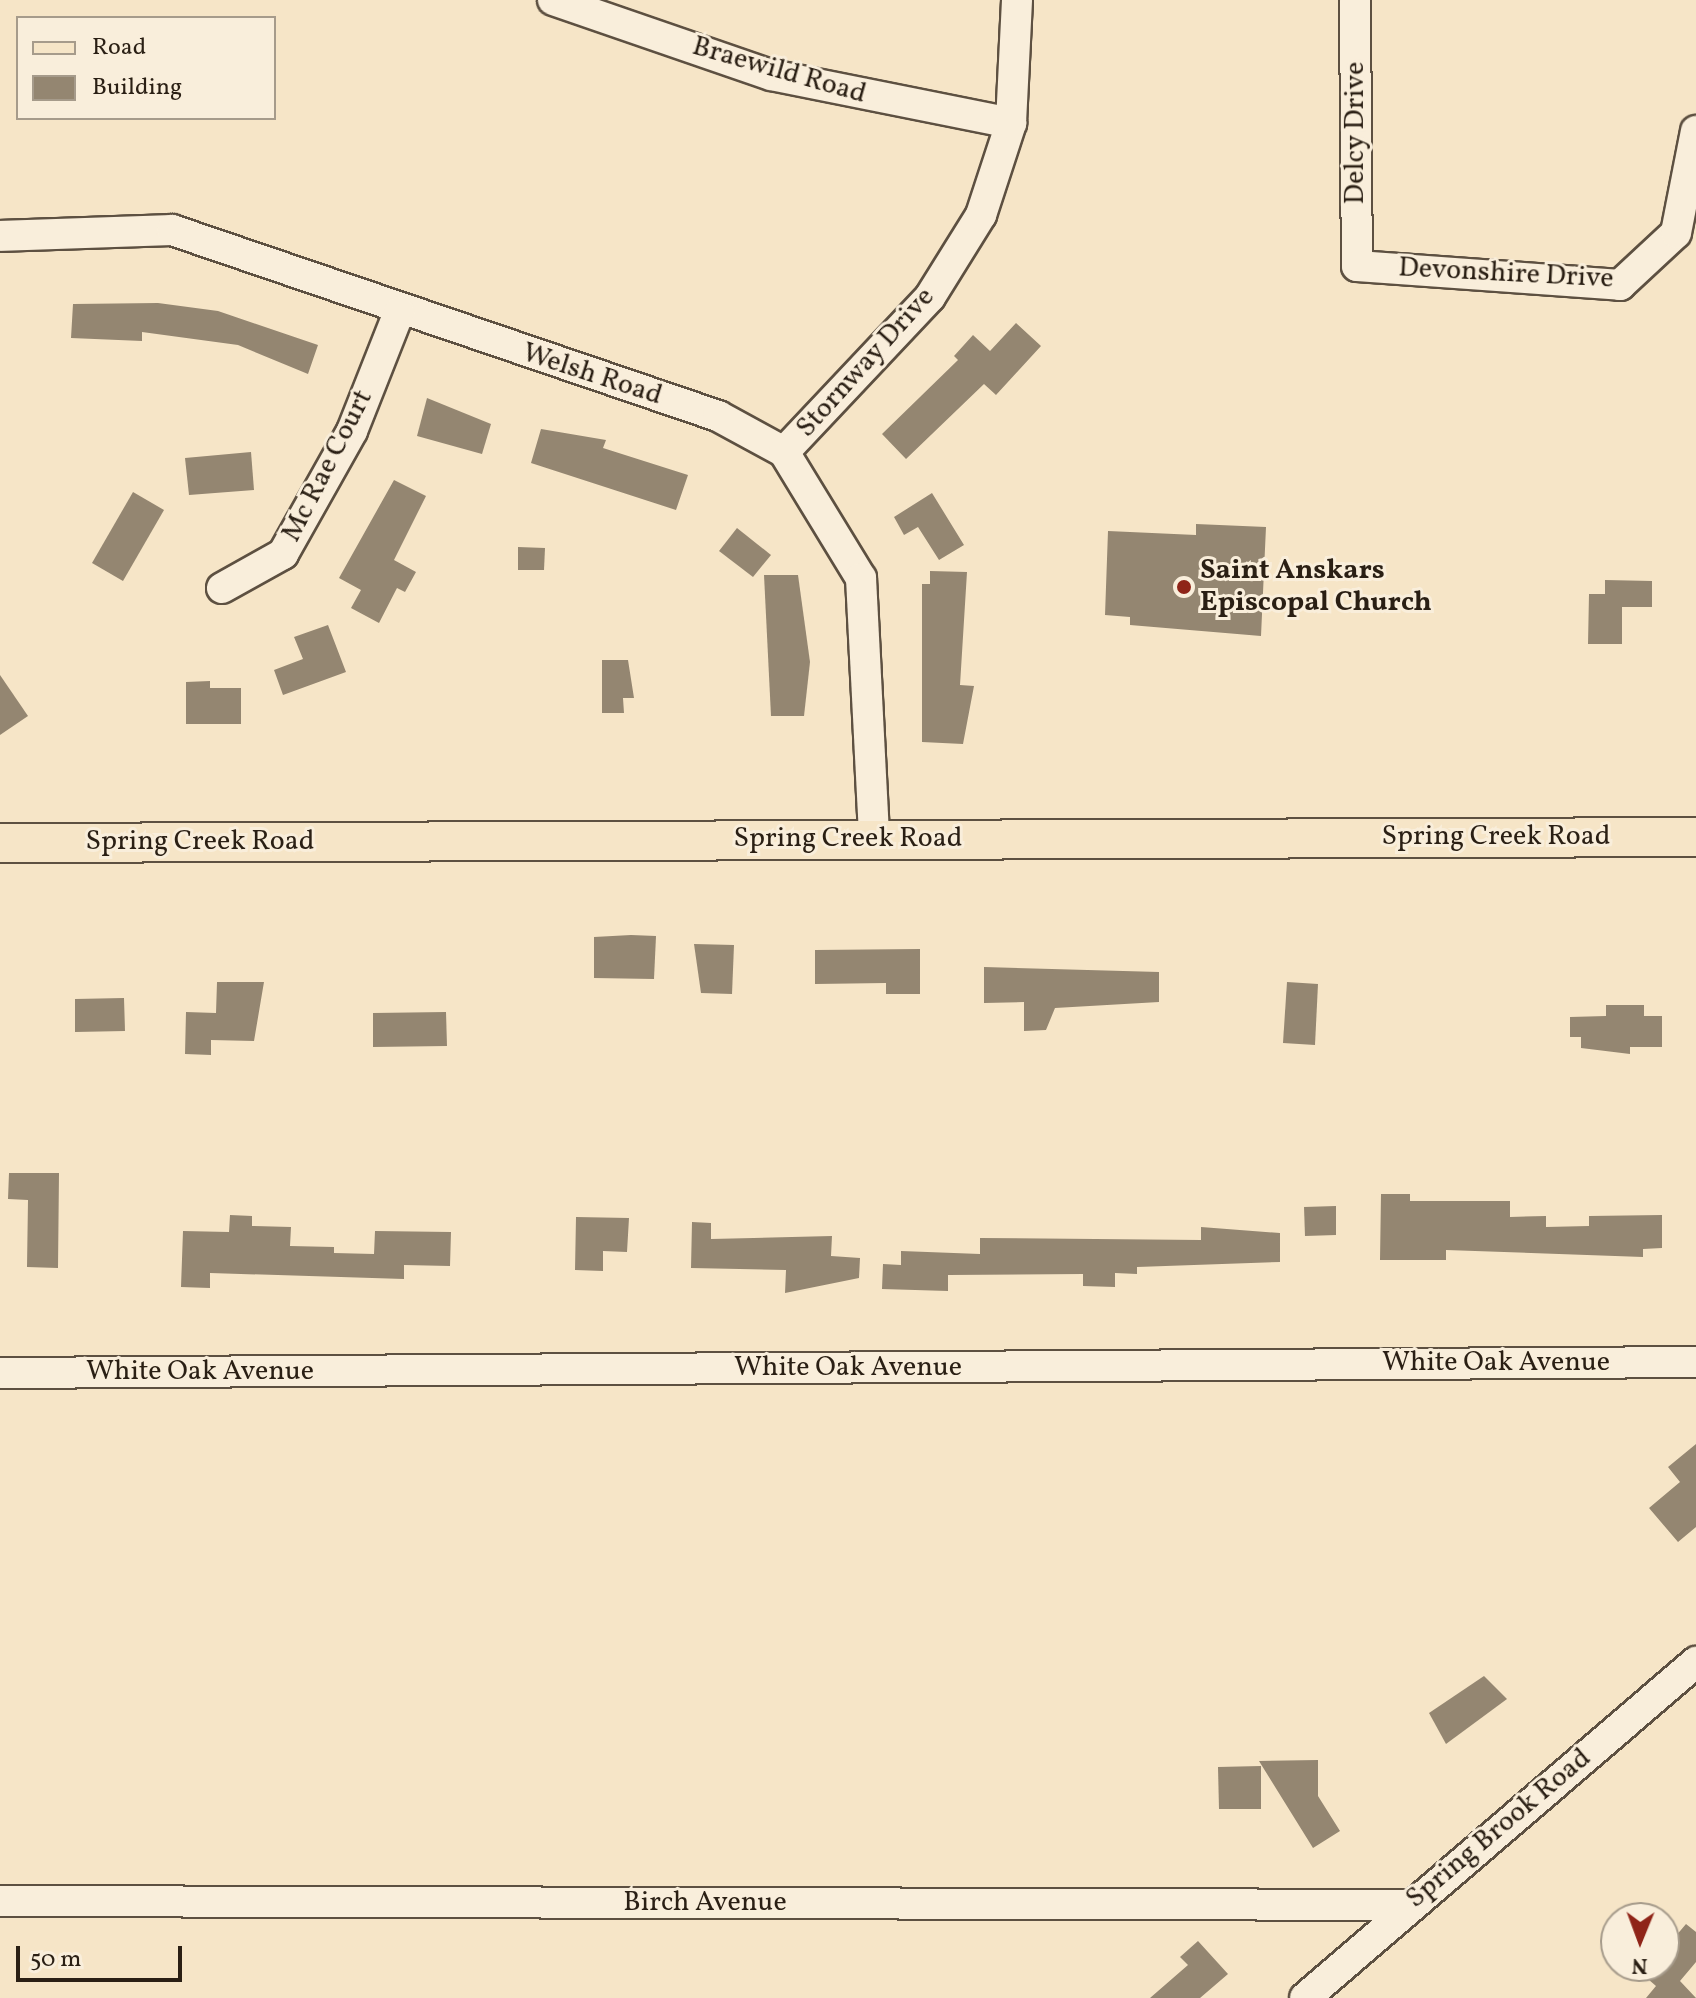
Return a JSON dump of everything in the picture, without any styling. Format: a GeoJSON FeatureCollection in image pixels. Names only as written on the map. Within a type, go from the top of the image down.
{"type":"FeatureCollection","features":[{"type":"Feature","properties":{"kind":"main road","name":"Spring Creek Road"},"geometry":{"type":"LineString","coordinates":[[0,843],[1696,837]]}},
{"type":"Feature","properties":{"kind":"street","name":"Braewild Road"},"geometry":{"type":"LineString","coordinates":[[553,0],[771,75],[1011,123]]}},
{"type":"Feature","properties":{"kind":"street","name":"Stornway Drive"},"geometry":{"type":"LineString","coordinates":[[784,452],[930,297],[981,215],[1011,123],[1017,0]]}},
{"type":"Feature","properties":{"kind":"street","name":"Delcy Drive"},"geometry":{"type":"LineString","coordinates":[[1355,0],[1357,266]]}},
{"type":"Feature","properties":{"kind":"street","name":"Devonshire Drive"},"geometry":{"type":"LineString","coordinates":[[1357,266],[1620,285],[1676,233],[1696,131]]}},
{"type":"Feature","properties":{"kind":"street","name":"Welsh Road"},"geometry":{"type":"LineString","coordinates":[[0,236],[172,230],[399,312],[718,416],[784,452],[861,578],[874,839]]}},
{"type":"Feature","properties":{"kind":"street","name":"Mc Rae Court"},"geometry":{"type":"LineString","coordinates":[[222,588],[283,554],[352,431],[399,312]]}},
{"type":"Feature","properties":{"kind":"street","name":"White Oak Avenue"},"geometry":{"type":"LineString","coordinates":[[0,1373],[1696,1362]]}},
{"type":"Feature","properties":{"kind":"street","name":"Spring Brook Road"},"geometry":{"type":"LineString","coordinates":[[1305,1998],[1696,1662]]}},
{"type":"Feature","properties":{"kind":"street","name":"Birch Avenue"},"geometry":{"type":"LineString","coordinates":[[0,1901],[1410,1905]]}},
{"type":"Feature","properties":{"kind":"building"},"geometry":{"type":"Polygon","coordinates":[[[158,303],[218,311],[318,345],[308,374],[238,345],[142,332],[142,341],[71,338],[73,304],[158,303]]]}},
{"type":"Feature","properties":{"kind":"building"},"geometry":{"type":"Polygon","coordinates":[[[1016,323],[1041,346],[996,395],[984,384],[906,459],[882,434],[958,360],[954,356],[973,335],[990,351],[1016,323]]]}},
{"type":"Feature","properties":{"kind":"building"},"geometry":{"type":"Polygon","coordinates":[[[427,398],[491,424],[482,454],[417,436],[427,398]]]}},
{"type":"Feature","properties":{"kind":"building"},"geometry":{"type":"Polygon","coordinates":[[[541,429],[606,440],[603,448],[688,475],[676,510],[531,463],[541,429]]]}},
{"type":"Feature","properties":{"kind":"building"},"geometry":{"type":"Polygon","coordinates":[[[251,452],[254,490],[189,495],[185,458],[251,452]]]}},
{"type":"Feature","properties":{"kind":"building"},"geometry":{"type":"Polygon","coordinates":[[[394,480],[426,496],[394,560],[416,572],[405,592],[397,588],[379,623],[351,608],[361,590],[339,578],[394,480]]]}},
{"type":"Feature","properties":{"kind":"building"},"geometry":{"type":"Polygon","coordinates":[[[133,492],[164,510],[123,581],[92,563],[133,492]]]}},
{"type":"Feature","properties":{"kind":"building"},"geometry":{"type":"Polygon","coordinates":[[[932,493],[964,545],[939,560],[918,527],[904,535],[894,517],[932,493]]]}},
{"type":"Feature","properties":{"kind":"building","name":"Saint Anskars Episcopal Church"},"geometry":{"type":"Polygon","coordinates":[[[1196,524],[1266,527],[1261,636],[1130,625],[1130,617],[1105,615],[1108,531],[1196,535],[1196,524]]]}},
{"type":"Feature","properties":{"kind":"building"},"geometry":{"type":"Polygon","coordinates":[[[737,528],[771,555],[753,577],[719,551],[737,528]]]}},
{"type":"Feature","properties":{"kind":"building"},"geometry":{"type":"Polygon","coordinates":[[[518,547],[545,548],[544,570],[518,570],[518,547]]]}},
{"type":"Feature","properties":{"kind":"building"},"geometry":{"type":"Polygon","coordinates":[[[930,571],[967,572],[960,685],[974,686],[963,744],[922,742],[922,584],[930,584],[930,571]]]}},
{"type":"Feature","properties":{"kind":"building"},"geometry":{"type":"Polygon","coordinates":[[[764,575],[798,575],[810,662],[804,716],[771,716],[764,575]]]}},
{"type":"Feature","properties":{"kind":"building"},"geometry":{"type":"Polygon","coordinates":[[[1605,580],[1652,581],[1652,607],[1622,607],[1622,644],[1588,644],[1589,594],[1605,594],[1605,580]]]}},
{"type":"Feature","properties":{"kind":"building"},"geometry":{"type":"Polygon","coordinates":[[[328,625],[346,672],[283,695],[274,670],[303,659],[294,637],[328,625]]]}},
{"type":"Feature","properties":{"kind":"building"},"geometry":{"type":"Polygon","coordinates":[[[602,660],[628,660],[634,698],[623,698],[624,713],[602,713],[602,660]]]}},
{"type":"Feature","properties":{"kind":"building"},"geometry":{"type":"Polygon","coordinates":[[[0,675],[28,716],[0,735],[0,675]]]}},
{"type":"Feature","properties":{"kind":"building"},"geometry":{"type":"Polygon","coordinates":[[[210,681],[210,688],[241,688],[241,724],[186,724],[186,682],[210,681]]]}},
{"type":"Feature","properties":{"kind":"building"},"geometry":{"type":"Polygon","coordinates":[[[656,936],[654,979],[594,978],[594,937],[656,936]]]}},
{"type":"Feature","properties":{"kind":"building"},"geometry":{"type":"Polygon","coordinates":[[[694,944],[734,945],[732,994],[701,993],[694,944]]]}},
{"type":"Feature","properties":{"kind":"building"},"geometry":{"type":"Polygon","coordinates":[[[920,949],[920,994],[886,994],[886,983],[815,984],[815,950],[920,949]]]}},
{"type":"Feature","properties":{"kind":"building"},"geometry":{"type":"Polygon","coordinates":[[[984,967],[1159,972],[1159,1002],[1055,1008],[1046,1030],[1024,1031],[1024,1002],[984,1003],[984,967]]]}},
{"type":"Feature","properties":{"kind":"building"},"geometry":{"type":"Polygon","coordinates":[[[217,982],[264,982],[254,1041],[211,1040],[211,1055],[185,1054],[186,1012],[216,1013],[217,982]]]}},
{"type":"Feature","properties":{"kind":"building"},"geometry":{"type":"Polygon","coordinates":[[[1287,982],[1318,984],[1315,1045],[1283,1043],[1287,982]]]}},
{"type":"Feature","properties":{"kind":"building"},"geometry":{"type":"Polygon","coordinates":[[[124,998],[125,1031],[75,1032],[75,999],[124,998]]]}},
{"type":"Feature","properties":{"kind":"building"},"geometry":{"type":"Polygon","coordinates":[[[1606,1005],[1644,1005],[1644,1016],[1662,1016],[1662,1047],[1630,1047],[1630,1054],[1581,1048],[1581,1037],[1570,1037],[1570,1017],[1606,1016],[1606,1005]]]}},
{"type":"Feature","properties":{"kind":"building"},"geometry":{"type":"Polygon","coordinates":[[[446,1012],[447,1046],[373,1047],[373,1013],[446,1012]]]}},
{"type":"Feature","properties":{"kind":"building"},"geometry":{"type":"Polygon","coordinates":[[[9,1173],[59,1173],[58,1268],[27,1267],[28,1200],[8,1199],[9,1173]]]}},
{"type":"Feature","properties":{"kind":"building"},"geometry":{"type":"Polygon","coordinates":[[[1381,1194],[1410,1194],[1410,1201],[1510,1201],[1510,1217],[1546,1216],[1546,1227],[1589,1226],[1589,1216],[1662,1215],[1662,1248],[1643,1249],[1643,1257],[1446,1250],[1446,1260],[1380,1260],[1381,1194]]]}},
{"type":"Feature","properties":{"kind":"building"},"geometry":{"type":"Polygon","coordinates":[[[1336,1206],[1336,1235],[1305,1236],[1304,1207],[1336,1206]]]}},
{"type":"Feature","properties":{"kind":"building"},"geometry":{"type":"Polygon","coordinates":[[[230,1215],[252,1216],[252,1226],[291,1227],[290,1246],[334,1247],[334,1253],[374,1254],[375,1231],[451,1232],[450,1266],[404,1265],[404,1279],[210,1273],[210,1288],[181,1287],[183,1231],[229,1232],[230,1215]]]}},
{"type":"Feature","properties":{"kind":"building"},"geometry":{"type":"Polygon","coordinates":[[[576,1217],[629,1218],[627,1252],[603,1251],[603,1271],[575,1270],[576,1217]]]}},
{"type":"Feature","properties":{"kind":"building"},"geometry":{"type":"Polygon","coordinates":[[[692,1222],[711,1223],[711,1239],[832,1236],[831,1256],[860,1258],[859,1278],[785,1293],[786,1270],[691,1268],[692,1222]]]}},
{"type":"Feature","properties":{"kind":"building"},"geometry":{"type":"Polygon","coordinates":[[[1201,1227],[1280,1233],[1280,1262],[1137,1267],[1137,1274],[1115,1273],[1115,1287],[1083,1286],[1083,1274],[948,1275],[948,1291],[882,1289],[883,1264],[901,1265],[901,1251],[980,1254],[980,1238],[1201,1240],[1201,1227]]]}},
{"type":"Feature","properties":{"kind":"building"},"geometry":{"type":"Polygon","coordinates":[[[1696,1444],[1696,1527],[1678,1542],[1649,1508],[1680,1482],[1668,1467],[1696,1444]]]}},
{"type":"Feature","properties":{"kind":"building"},"geometry":{"type":"Polygon","coordinates":[[[1484,1676],[1507,1699],[1446,1744],[1429,1713],[1484,1676]]]}},
{"type":"Feature","properties":{"kind":"building"},"geometry":{"type":"Polygon","coordinates":[[[1318,1760],[1318,1796],[1340,1831],[1313,1848],[1259,1761],[1318,1760]]]}},
{"type":"Feature","properties":{"kind":"building"},"geometry":{"type":"Polygon","coordinates":[[[1261,1766],[1261,1809],[1219,1809],[1218,1767],[1261,1766]]]}},
{"type":"Feature","properties":{"kind":"building"},"geometry":{"type":"Polygon","coordinates":[[[1686,1924],[1696,1932],[1696,1962],[1680,1981],[1680,1931],[1686,1924]]]}},
{"type":"Feature","properties":{"kind":"building"},"geometry":{"type":"Polygon","coordinates":[[[1198,1941],[1228,1974],[1200,1998],[1150,1998],[1188,1965],[1180,1957],[1198,1941]]]}},
{"type":"Feature","properties":{"kind":"building"},"geometry":{"type":"Polygon","coordinates":[[[1680,1981],[1696,1998],[1646,1998],[1656,1986],[1651,1982],[1680,1981]]]}},
{"type":"Feature","properties":{"kind":"place","name":"Saint Anskars Episcopal Church"},"geometry":{"type":"Point","coordinates":[1184,587]}}]}
